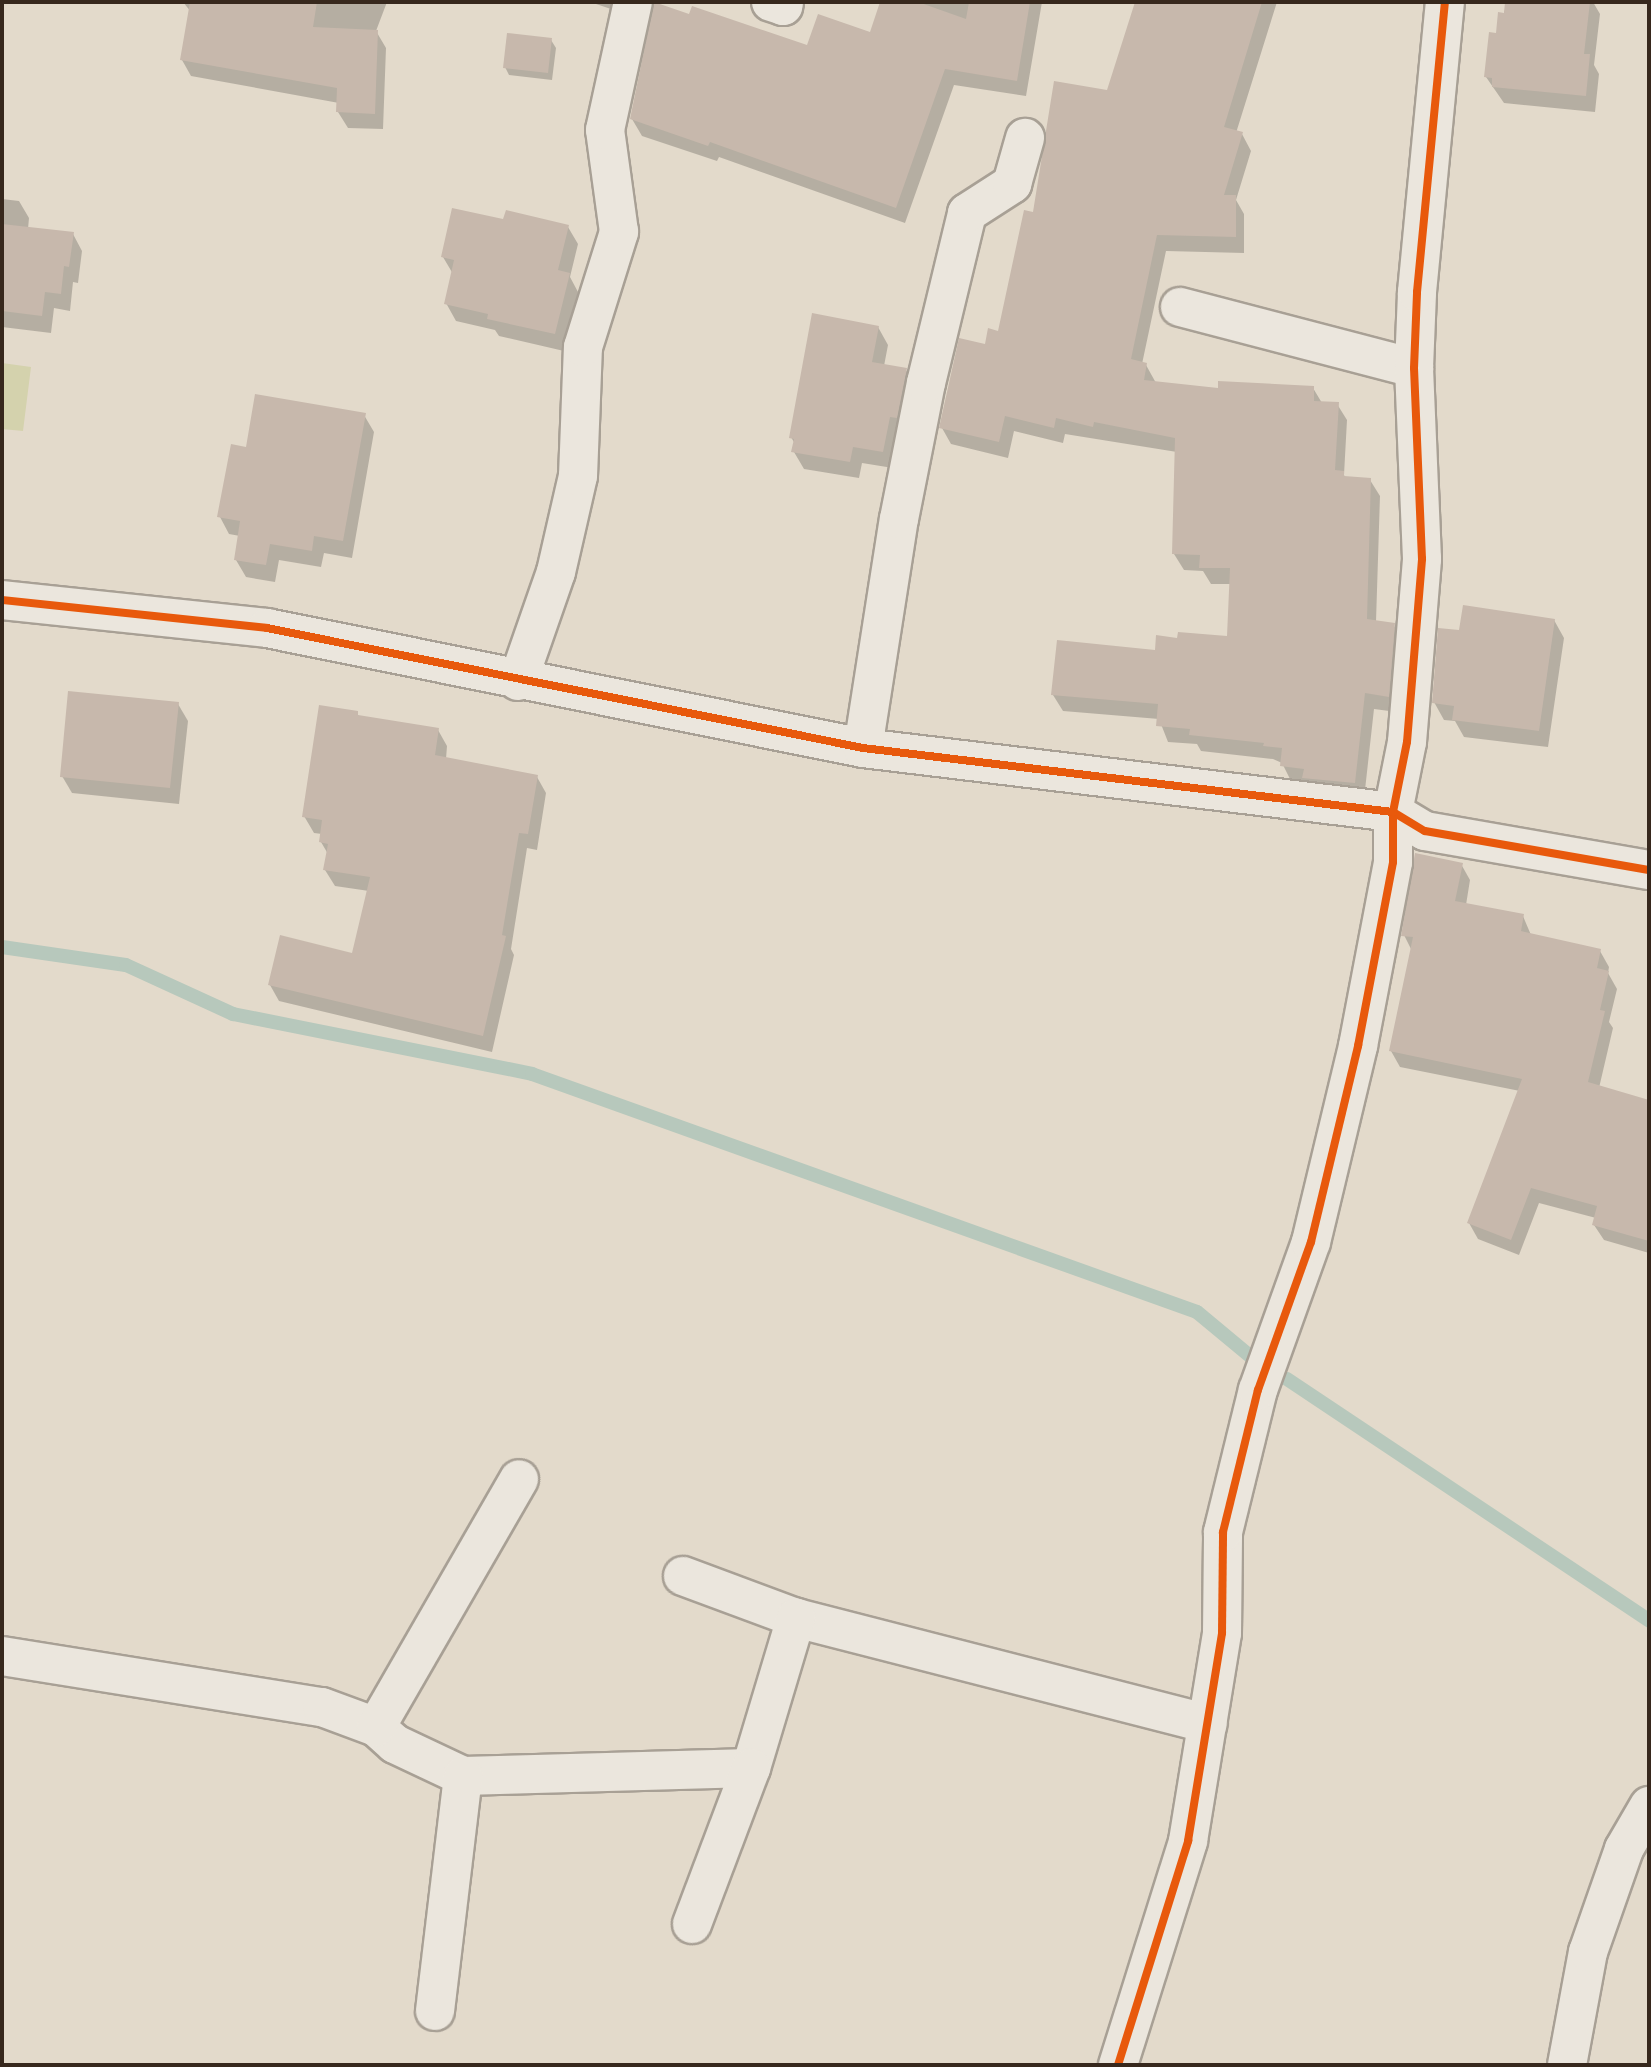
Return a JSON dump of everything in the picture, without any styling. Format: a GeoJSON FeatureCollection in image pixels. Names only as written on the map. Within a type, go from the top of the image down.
{"type":"FeatureCollection","features":[{"type":"Feature","properties":{"kind":"street"},"geometry":{"type":"LineString","coordinates":[[518,681],[556,572],[578,476],[583,347],[619,232],[605,130],[633,2]]}},
{"type":"Feature","properties":{"kind":"street"},"geometry":{"type":"LineString","coordinates":[[771,2],[783,6],[784,2]]}},
{"type":"Feature","properties":{"kind":"street"},"geometry":{"type":"LineString","coordinates":[[1118,2065],[1188,1841],[1222,1633],[1223,1532],[1258,1390],[1311,1242],[1358,1046],[1393,862],[1393,812],[1407,742],[1422,559],[1414,368],[1417,292],[1445,2]]}},
{"type":"Feature","properties":{"kind":"street"},"geometry":{"type":"LineString","coordinates":[[863,748],[905,489],[967,213],[1012,184],[1025,138]]}},
{"type":"Feature","properties":{"kind":"street"},"geometry":{"type":"LineString","coordinates":[[1180,307],[1414,368]]}},
{"type":"Feature","properties":{"kind":"street"},"geometry":{"type":"LineString","coordinates":[[2,600],[267,628],[518,681],[863,748],[1393,812],[1425,831],[1649,870]]}},
{"type":"Feature","properties":{"kind":"street"},"geometry":{"type":"LineString","coordinates":[[376,1727],[519,1479]]}},
{"type":"Feature","properties":{"kind":"street"},"geometry":{"type":"LineString","coordinates":[[683,1576],[796,1618],[1208,1724]]}},
{"type":"Feature","properties":{"kind":"street"},"geometry":{"type":"LineString","coordinates":[[692,1924],[751,1768],[796,1618]]}},
{"type":"Feature","properties":{"kind":"street"},"geometry":{"type":"LineString","coordinates":[[2,1656],[322,1707],[376,1727],[395,1744],[463,1776],[751,1768]]}},
{"type":"Feature","properties":{"kind":"street"},"geometry":{"type":"LineString","coordinates":[[435,2011],[463,1776]]}},
{"type":"Feature","properties":{"kind":"street"},"geometry":{"type":"LineString","coordinates":[[1567,2065],[1588,1952],[1624,1849],[1649,1806]]}},
{"type":"Feature","properties":{"kind":"shaded area"},"geometry":{"type":"Polygon","coordinates":[[[2,363],[31,367],[23,431],[2,429],[2,363]]]}},
{"type":"Feature","properties":{"kind":"building"},"geometry":{"type":"Polygon","coordinates":[[[190,2],[317,2],[313,27],[378,30],[375,114],[336,112],[337,88],[180,60],[190,2]]]}},
{"type":"Feature","properties":{"kind":"building"},"geometry":{"type":"Polygon","coordinates":[[[654,2],[689,14],[692,6],[807,45],[818,14],[870,32],[880,2],[918,2],[966,19],[969,2],[1030,2],[1017,81],[945,69],[896,208],[710,142],[708,146],[630,119],[654,2]]]}},
{"type":"Feature","properties":{"kind":"building"},"geometry":{"type":"Polygon","coordinates":[[[1135,2],[1262,2],[1224,127],[1243,132],[1224,195],[1236,195],[1236,237],[1157,235],[1131,359],[1147,363],[1144,380],[1218,388],[1218,381],[1314,386],[1314,401],[1339,402],[1335,470],[1344,471],[1344,476],[1371,478],[1367,619],[1395,623],[1389,697],[1365,693],[1355,783],[1302,778],[1304,769],[1280,766],[1282,748],[1263,746],[1264,743],[1189,735],[1190,729],[1156,726],[1158,704],[1051,695],[1057,640],[1155,650],[1156,635],[1177,638],[1178,632],[1227,636],[1230,568],[1199,568],[1200,555],[1172,554],[1175,438],[1094,422],[1093,427],[1056,418],[1054,428],[1005,416],[999,442],[939,428],[959,338],[985,344],[988,328],[998,331],[1024,210],[1033,212],[1054,81],[1107,90],[1135,2]]]}},
{"type":"Feature","properties":{"kind":"building"},"geometry":{"type":"Polygon","coordinates":[[[1505,2],[1590,2],[1584,54],[1590,54],[1586,96],[1492,87],[1492,78],[1484,77],[1489,32],[1496,33],[1498,12],[1504,13],[1505,2]]]}},
{"type":"Feature","properties":{"kind":"building"},"geometry":{"type":"Polygon","coordinates":[[[507,33],[552,38],[548,73],[503,68],[507,33]]]}},
{"type":"Feature","properties":{"kind":"building"},"geometry":{"type":"Polygon","coordinates":[[[452,208],[503,219],[506,210],[569,225],[558,270],[570,273],[555,334],[487,319],[488,314],[444,304],[454,260],[441,257],[452,208]]]}},
{"type":"Feature","properties":{"kind":"building"},"geometry":{"type":"Polygon","coordinates":[[[2,224],[74,232],[69,267],[64,266],[61,294],[45,292],[42,316],[2,311],[2,224]]]}},
{"type":"Feature","properties":{"kind":"building"},"geometry":{"type":"Polygon","coordinates":[[[812,313],[879,326],[872,362],[907,368],[897,418],[890,417],[883,452],[853,447],[850,462],[791,452],[794,439],[789,438],[812,313]]]}},
{"type":"Feature","properties":{"kind":"building"},"geometry":{"type":"Polygon","coordinates":[[[255,394],[366,413],[343,541],[314,536],[312,551],[270,544],[266,565],[234,560],[240,521],[217,517],[231,444],[246,447],[255,394]]]}},
{"type":"Feature","properties":{"kind":"building"},"geometry":{"type":"Polygon","coordinates":[[[1463,605],[1555,619],[1539,731],[1452,720],[1454,706],[1432,703],[1438,628],[1459,630],[1463,605]]]}},
{"type":"Feature","properties":{"kind":"building"},"geometry":{"type":"Polygon","coordinates":[[[68,691],[179,702],[170,788],[60,777],[68,691]]]}},
{"type":"Feature","properties":{"kind":"building"},"geometry":{"type":"Polygon","coordinates":[[[319,705],[358,711],[358,715],[439,728],[435,755],[538,775],[528,834],[519,833],[502,935],[506,936],[483,1036],[268,985],[280,935],[352,953],[370,877],[323,870],[328,844],[319,842],[322,820],[302,817],[319,705]]]}},
{"type":"Feature","properties":{"kind":"building"},"geometry":{"type":"Polygon","coordinates":[[[1415,853],[1463,863],[1455,901],[1524,914],[1521,931],[1601,949],[1597,968],[1609,971],[1600,1010],[1605,1011],[1588,1082],[1649,1100],[1649,1241],[1592,1225],[1597,1206],[1531,1188],[1511,1240],[1467,1223],[1522,1079],[1389,1051],[1413,937],[1401,936],[1415,853]]]}},
{"type":"Feature","properties":{"kind":"waterway"},"geometry":{"type":"LineString","coordinates":[[2,947],[126,965],[233,1014],[532,1074],[1197,1312],[1250,1356]]}},
{"type":"Feature","properties":{"kind":"waterway"},"geometry":{"type":"LineString","coordinates":[[1287,1379],[1649,1620]]}},
{"type":"Feature","properties":{"kind":"cycle path"},"geometry":{"type":"LineString","coordinates":[[1118,2065],[1188,1841],[1222,1633],[1223,1532],[1258,1390],[1311,1242],[1358,1046],[1393,862],[1393,812],[1407,742],[1422,559],[1414,368],[1417,292],[1445,2]]}},
{"type":"Feature","properties":{"kind":"cycle path"},"geometry":{"type":"LineString","coordinates":[[2,600],[267,628],[863,748],[1393,812],[1425,831],[1649,870]]}}]}
